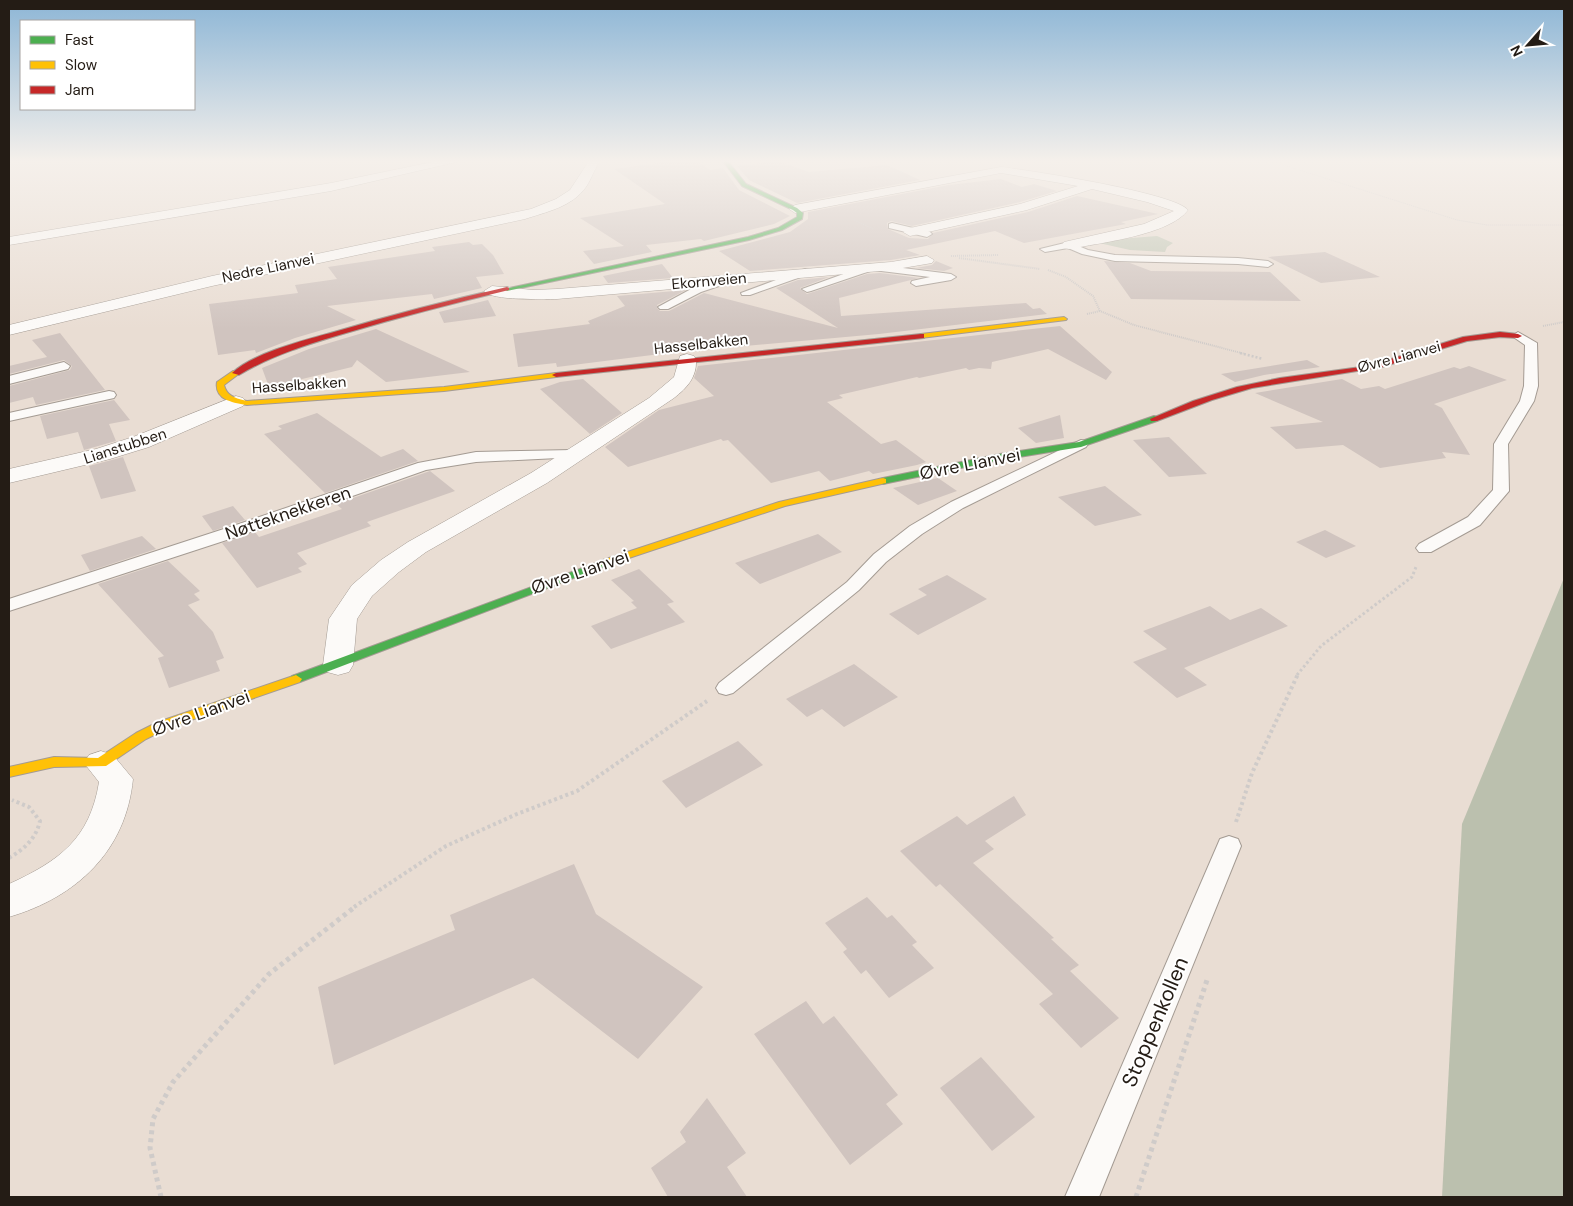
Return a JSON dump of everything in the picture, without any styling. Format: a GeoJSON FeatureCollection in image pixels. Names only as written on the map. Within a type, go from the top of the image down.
{"type":"FeatureCollection","features":[{"type":"Feature","properties":{"kind":"street"},"geometry":{"type":"LineString","coordinates":[[9,241],[156,216]]}},
{"type":"Feature","properties":{"kind":"street","name":"Nedre Lianvei"},"geometry":{"type":"LineString","coordinates":[[9,330],[212,280],[519,216]]}},
{"type":"Feature","properties":{"kind":"street","name":"Hasselbakken"},"geometry":{"type":"LineString","coordinates":[[800,216],[798,220],[773,230],[696,249],[492,291],[355,327],[261,358],[236,370],[220,384],[220,392],[227,399],[236,402],[265,402],[419,391],[1064,319]]}},
{"type":"Feature","properties":{"kind":"street"},"geometry":{"type":"LineString","coordinates":[[917,232],[984,216]]}},
{"type":"Feature","properties":{"kind":"street"},"geometry":{"type":"LineString","coordinates":[[1069,245],[1142,229],[1172,216]]}},
{"type":"Feature","properties":{"kind":"street","name":"Ekornveien"},"geometry":{"type":"LineString","coordinates":[[492,291],[534,295],[557,294],[872,267],[927,260]]}},
{"type":"Feature","properties":{"kind":"street","name":"Øvre Lianvei"},"geometry":{"type":"LineString","coordinates":[[101,763],[163,724],[338,665],[572,574],[782,504],[819,494],[1000,457],[1081,444],[1149,421],[1205,398],[1234,390],[1295,377],[1382,365],[1474,336],[1500,333],[1518,336]]}},
{"type":"Feature","properties":{"kind":"street"},"geometry":{"type":"LineString","coordinates":[[338,665],[343,619],[362,591],[390,566],[417,547],[531,483],[668,393],[684,376],[688,368],[687,360]]}},
{"type":"Feature","properties":{"kind":"street","name":"Lianstubben"},"geometry":{"type":"LineString","coordinates":[[9,476],[86,458],[141,442],[236,402]]}},
{"type":"Feature","properties":{"kind":"street"},"geometry":{"type":"LineString","coordinates":[[9,772],[54,762],[101,763],[116,779],[115,799],[100,837],[81,858],[58,875],[9,901]]}},
{"type":"Feature","properties":{"kind":"lane"},"geometry":{"type":"LineString","coordinates":[[892,226],[917,232]]}},
{"type":"Feature","properties":{"kind":"lane"},"geometry":{"type":"LineString","coordinates":[[1045,249],[1069,245],[1098,256],[1143,260],[1238,261],[1268,264]]}},
{"type":"Feature","properties":{"kind":"lane"},"geometry":{"type":"LineString","coordinates":[[807,289],[872,267],[951,277],[916,283]]}},
{"type":"Feature","properties":{"kind":"lane"},"geometry":{"type":"LineString","coordinates":[[746,293],[805,272]]}},
{"type":"Feature","properties":{"kind":"lane"},"geometry":{"type":"LineString","coordinates":[[664,308],[697,290],[728,280]]}},
{"type":"Feature","properties":{"kind":"lane"},"geometry":{"type":"LineString","coordinates":[[1425,548],[1474,521],[1501,491],[1501,444],[1521,413],[1531,386],[1531,343],[1518,336]]}},
{"type":"Feature","properties":{"kind":"lane"},"geometry":{"type":"LineString","coordinates":[[9,380],[64,366]]}},
{"type":"Feature","properties":{"kind":"lane"},"geometry":{"type":"LineString","coordinates":[[9,417],[109,395]]}},
{"type":"Feature","properties":{"kind":"lane","name":"Øvre Lianvei"},"geometry":{"type":"LineString","coordinates":[[726,688],[853,586],[880,558],[916,530],[957,505],[1081,444]]}},
{"type":"Feature","properties":{"kind":"lane","name":"Nøtteknekkeren"},"geometry":{"type":"LineString","coordinates":[[9,605],[239,530],[423,466],[476,457],[573,454]]}},
{"type":"Feature","properties":{"kind":"lane","name":"Stoppenkollen"},"geometry":{"type":"LineString","coordinates":[[1082,1197],[1229,846]]}},
{"type":"Feature","properties":{"kind":"path"},"geometry":{"type":"LineString","coordinates":[[1445,216],[1457,220],[1487,224],[1564,225]]}},
{"type":"Feature","properties":{"kind":"path"},"geometry":{"type":"LineString","coordinates":[[853,219],[879,232]]}},
{"type":"Feature","properties":{"kind":"path"},"geometry":{"type":"LineString","coordinates":[[998,255],[946,256],[1054,271],[1093,296],[1100,311],[1134,325],[1270,361]]}},
{"type":"Feature","properties":{"kind":"path"},"geometry":{"type":"LineString","coordinates":[[1229,846],[1252,773],[1294,679],[1321,646],[1412,577],[1425,548]]}},
{"type":"Feature","properties":{"kind":"path"},"geometry":{"type":"LineString","coordinates":[[161,1197],[150,1148],[153,1119],[173,1082],[269,974],[356,906],[446,846],[517,814],[577,792],[726,688]]}},
{"type":"Feature","properties":{"kind":"path"},"geometry":{"type":"LineString","coordinates":[[9,799],[29,807],[40,821],[35,836],[20,852],[9,858]]}},
{"type":"Feature","properties":{"kind":"path"},"geometry":{"type":"LineString","coordinates":[[1136,1197],[1212,967]]}},
{"type":"Feature","properties":{"kind":"green space"},"geometry":{"type":"Polygon","coordinates":[[[1157,236],[1173,243],[1167,247],[1165,252],[1130,250],[1099,243],[1119,239],[1157,236]]]}},
{"type":"Feature","properties":{"kind":"green space"},"geometry":{"type":"Polygon","coordinates":[[[1564,578],[1564,1197],[1442,1197],[1462,824],[1564,578]]]}},
{"type":"Feature","properties":{"kind":"building"},"geometry":{"type":"Polygon","coordinates":[[[590,216],[789,216],[774,224],[704,241],[701,239],[646,245],[652,252],[594,264],[583,251],[624,246],[580,218],[590,216]]]}},
{"type":"Feature","properties":{"kind":"building"},"geometry":{"type":"Polygon","coordinates":[[[808,216],[956,216],[912,226],[891,221],[887,223],[888,229],[909,238],[928,239],[933,233],[1009,216],[1147,216],[1121,222],[1126,224],[1024,243],[995,231],[906,250],[920,255],[891,260],[750,271],[719,251],[790,232],[808,219],[808,216]]]}},
{"type":"Feature","properties":{"kind":"building"},"geometry":{"type":"Polygon","coordinates":[[[469,242],[473,245],[482,244],[493,255],[504,274],[476,277],[482,288],[434,299],[432,294],[327,306],[356,320],[295,338],[256,353],[255,350],[218,355],[209,304],[298,293],[295,285],[337,279],[328,267],[435,251],[432,247],[469,242]]]}},
{"type":"Feature","properties":{"kind":"building"},"geometry":{"type":"Polygon","coordinates":[[[1325,252],[1380,277],[1321,283],[1268,257],[1325,252]]]}},
{"type":"Feature","properties":{"kind":"building"},"geometry":{"type":"Polygon","coordinates":[[[936,261],[953,268],[944,271],[916,268],[932,265],[936,261]]]}},
{"type":"Feature","properties":{"kind":"building"},"geometry":{"type":"Polygon","coordinates":[[[1104,261],[1130,263],[1151,271],[1270,272],[1301,301],[1131,299],[1104,261]]]}},
{"type":"Feature","properties":{"kind":"building"},"geometry":{"type":"Polygon","coordinates":[[[662,264],[673,278],[608,283],[603,276],[662,264]]]}},
{"type":"Feature","properties":{"kind":"building"},"geometry":{"type":"Polygon","coordinates":[[[880,273],[919,278],[839,298],[841,316],[1026,303],[1033,309],[1040,308],[1047,314],[879,334],[668,353],[557,367],[556,363],[518,367],[513,334],[590,324],[588,321],[625,306],[617,296],[686,290],[657,305],[657,308],[660,311],[669,311],[704,293],[838,328],[776,288],[798,280],[829,277],[800,288],[807,294],[867,274],[880,273]]]}},
{"type":"Feature","properties":{"kind":"building"},"geometry":{"type":"Polygon","coordinates":[[[488,300],[496,316],[444,323],[439,312],[488,300]]]}},
{"type":"Feature","properties":{"kind":"building"},"geometry":{"type":"Polygon","coordinates":[[[1060,326],[1112,372],[1106,380],[1048,349],[992,362],[991,369],[979,368],[969,370],[966,368],[917,377],[839,395],[843,398],[827,402],[881,444],[896,440],[926,462],[917,465],[873,474],[869,471],[830,481],[819,471],[771,483],[728,440],[723,441],[721,439],[628,467],[605,447],[659,410],[714,396],[694,378],[698,366],[1060,326]]]}},
{"type":"Feature","properties":{"kind":"building"},"geometry":{"type":"Polygon","coordinates":[[[376,329],[470,372],[386,382],[357,360],[352,367],[269,387],[262,368],[309,349],[376,329]]]}},
{"type":"Feature","properties":{"kind":"building"},"geometry":{"type":"Polygon","coordinates":[[[60,333],[105,390],[36,405],[33,397],[9,403],[9,386],[70,370],[72,366],[64,360],[9,374],[9,366],[47,357],[32,340],[60,333]]]}},
{"type":"Feature","properties":{"kind":"building"},"geometry":{"type":"Polygon","coordinates":[[[1307,360],[1320,367],[1264,375],[1235,382],[1221,374],[1307,360]]]}},
{"type":"Feature","properties":{"kind":"building"},"geometry":{"type":"Polygon","coordinates":[[[1469,366],[1507,380],[1434,404],[1442,408],[1470,455],[1442,452],[1446,458],[1380,468],[1343,445],[1296,449],[1270,427],[1323,422],[1255,393],[1342,379],[1361,389],[1379,386],[1385,389],[1454,367],[1460,369],[1469,366]]]}},
{"type":"Feature","properties":{"kind":"building"},"geometry":{"type":"Polygon","coordinates":[[[583,379],[622,413],[590,434],[540,389],[560,382],[583,379]]]}},
{"type":"Feature","properties":{"kind":"building"},"geometry":{"type":"Polygon","coordinates":[[[114,400],[130,420],[109,424],[116,441],[84,450],[78,432],[47,439],[40,416],[114,400]]]}},
{"type":"Feature","properties":{"kind":"building"},"geometry":{"type":"Polygon","coordinates":[[[317,413],[381,457],[403,449],[418,461],[325,493],[264,434],[282,429],[278,426],[317,413]]]}},
{"type":"Feature","properties":{"kind":"building"},"geometry":{"type":"Polygon","coordinates":[[[1060,415],[1064,438],[1036,443],[1018,428],[1060,415]]]}},
{"type":"Feature","properties":{"kind":"building"},"geometry":{"type":"Polygon","coordinates":[[[1169,437],[1207,474],[1169,477],[1133,440],[1169,437]]]}},
{"type":"Feature","properties":{"kind":"building"},"geometry":{"type":"Polygon","coordinates":[[[123,457],[136,491],[101,499],[89,466],[123,457]]]}},
{"type":"Feature","properties":{"kind":"building"},"geometry":{"type":"Polygon","coordinates":[[[430,471],[455,491],[367,522],[371,526],[297,553],[307,564],[298,568],[302,572],[257,588],[222,543],[255,532],[259,537],[342,509],[336,504],[430,471]]]}},
{"type":"Feature","properties":{"kind":"building"},"geometry":{"type":"Polygon","coordinates":[[[938,478],[957,491],[918,505],[893,488],[938,478]]]}},
{"type":"Feature","properties":{"kind":"building"},"geometry":{"type":"Polygon","coordinates":[[[1105,486],[1142,515],[1095,526],[1058,497],[1105,486]]]}},
{"type":"Feature","properties":{"kind":"building"},"geometry":{"type":"Polygon","coordinates":[[[233,506],[245,520],[213,531],[202,516],[233,506]]]}},
{"type":"Feature","properties":{"kind":"building"},"geometry":{"type":"Polygon","coordinates":[[[1325,530],[1356,546],[1326,558],[1296,542],[1325,530]]]}},
{"type":"Feature","properties":{"kind":"building"},"geometry":{"type":"Polygon","coordinates":[[[818,534],[842,552],[760,584],[735,563],[818,534]]]}},
{"type":"Feature","properties":{"kind":"building"},"geometry":{"type":"Polygon","coordinates":[[[142,536],[156,549],[90,571],[81,555],[142,536]]]}},
{"type":"Feature","properties":{"kind":"building"},"geometry":{"type":"Polygon","coordinates":[[[168,561],[200,591],[194,594],[200,600],[188,605],[213,632],[224,658],[216,661],[220,671],[169,688],[158,658],[164,656],[98,584],[168,561]]]}},
{"type":"Feature","properties":{"kind":"building"},"geometry":{"type":"Polygon","coordinates":[[[639,569],[674,602],[667,604],[685,622],[611,649],[591,626],[637,608],[631,602],[634,601],[611,580],[639,569]]]}},
{"type":"Feature","properties":{"kind":"building"},"geometry":{"type":"Polygon","coordinates":[[[947,575],[987,599],[918,635],[889,614],[927,595],[918,589],[947,575]]]}},
{"type":"Feature","properties":{"kind":"building"},"geometry":{"type":"Polygon","coordinates":[[[1210,606],[1230,620],[1261,608],[1288,626],[1184,668],[1207,685],[1177,698],[1133,662],[1167,649],[1143,631],[1210,606]]]}},
{"type":"Feature","properties":{"kind":"building"},"geometry":{"type":"Polygon","coordinates":[[[854,664],[898,697],[844,727],[822,709],[807,717],[786,699],[854,664]]]}},
{"type":"Feature","properties":{"kind":"building"},"geometry":{"type":"Polygon","coordinates":[[[738,741],[763,765],[686,808],[662,781],[738,741]]]}},
{"type":"Feature","properties":{"kind":"building"},"geometry":{"type":"Polygon","coordinates":[[[1014,796],[1026,815],[985,841],[994,849],[973,863],[1054,938],[1051,939],[1079,965],[1070,971],[1119,1018],[1081,1048],[1039,1004],[1053,994],[940,884],[936,887],[900,851],[957,816],[967,825],[1014,796]]]}},
{"type":"Feature","properties":{"kind":"building"},"geometry":{"type":"Polygon","coordinates":[[[574,864],[596,914],[703,987],[638,1059],[533,978],[334,1065],[318,987],[455,930],[450,915],[574,864]]]}},
{"type":"Feature","properties":{"kind":"building"},"geometry":{"type":"Polygon","coordinates":[[[867,897],[887,918],[892,915],[917,942],[912,945],[934,968],[889,998],[866,970],[861,974],[843,952],[847,949],[825,923],[867,897]]]}},
{"type":"Feature","properties":{"kind":"building"},"geometry":{"type":"Polygon","coordinates":[[[806,1001],[823,1024],[834,1016],[898,1095],[886,1104],[903,1124],[850,1165],[754,1034],[806,1001]]]}},
{"type":"Feature","properties":{"kind":"building"},"geometry":{"type":"Polygon","coordinates":[[[981,1057],[1035,1117],[992,1151],[940,1088],[981,1057]]]}},
{"type":"Feature","properties":{"kind":"building"},"geometry":{"type":"Polygon","coordinates":[[[707,1098],[746,1153],[727,1167],[747,1197],[668,1197],[651,1168],[686,1142],[680,1132],[707,1098]]]}},
{"type":"Feature","properties":{"kind":"traffic: fast"},"geometry":{"type":"LineString","coordinates":[[507,289],[749,238],[780,229],[800,216]]}},
{"type":"Feature","properties":{"kind":"traffic: fast"},"geometry":{"type":"LineString","coordinates":[[883,481],[1000,457],[1081,444],[1154,419]]}},
{"type":"Feature","properties":{"kind":"traffic: fast"},"geometry":{"type":"LineString","coordinates":[[296,679],[604,563]]}},
{"type":"Feature","properties":{"kind":"traffic: slow"},"geometry":{"type":"LineString","coordinates":[[921,336],[1064,319]]}},
{"type":"Feature","properties":{"kind":"traffic: slow"},"geometry":{"type":"LineString","coordinates":[[236,373],[220,384],[221,389],[229,398],[247,403],[444,389],[556,375]]}},
{"type":"Feature","properties":{"kind":"traffic: slow"},"geometry":{"type":"LineString","coordinates":[[604,563],[782,504],[883,481]]}},
{"type":"Feature","properties":{"kind":"traffic: slow"},"geometry":{"type":"LineString","coordinates":[[9,772],[54,762],[101,763],[141,736],[163,725],[296,679]]}},
{"type":"Feature","properties":{"kind":"traffic: jam"},"geometry":{"type":"LineString","coordinates":[[236,373],[286,349],[422,309],[507,289]]}},
{"type":"Feature","properties":{"kind":"traffic: jam"},"geometry":{"type":"LineString","coordinates":[[1154,419],[1237,389],[1382,365],[1466,339],[1500,334],[1518,336]]}},
{"type":"Feature","properties":{"kind":"traffic: jam"},"geometry":{"type":"LineString","coordinates":[[556,375],[921,336]]}}]}
